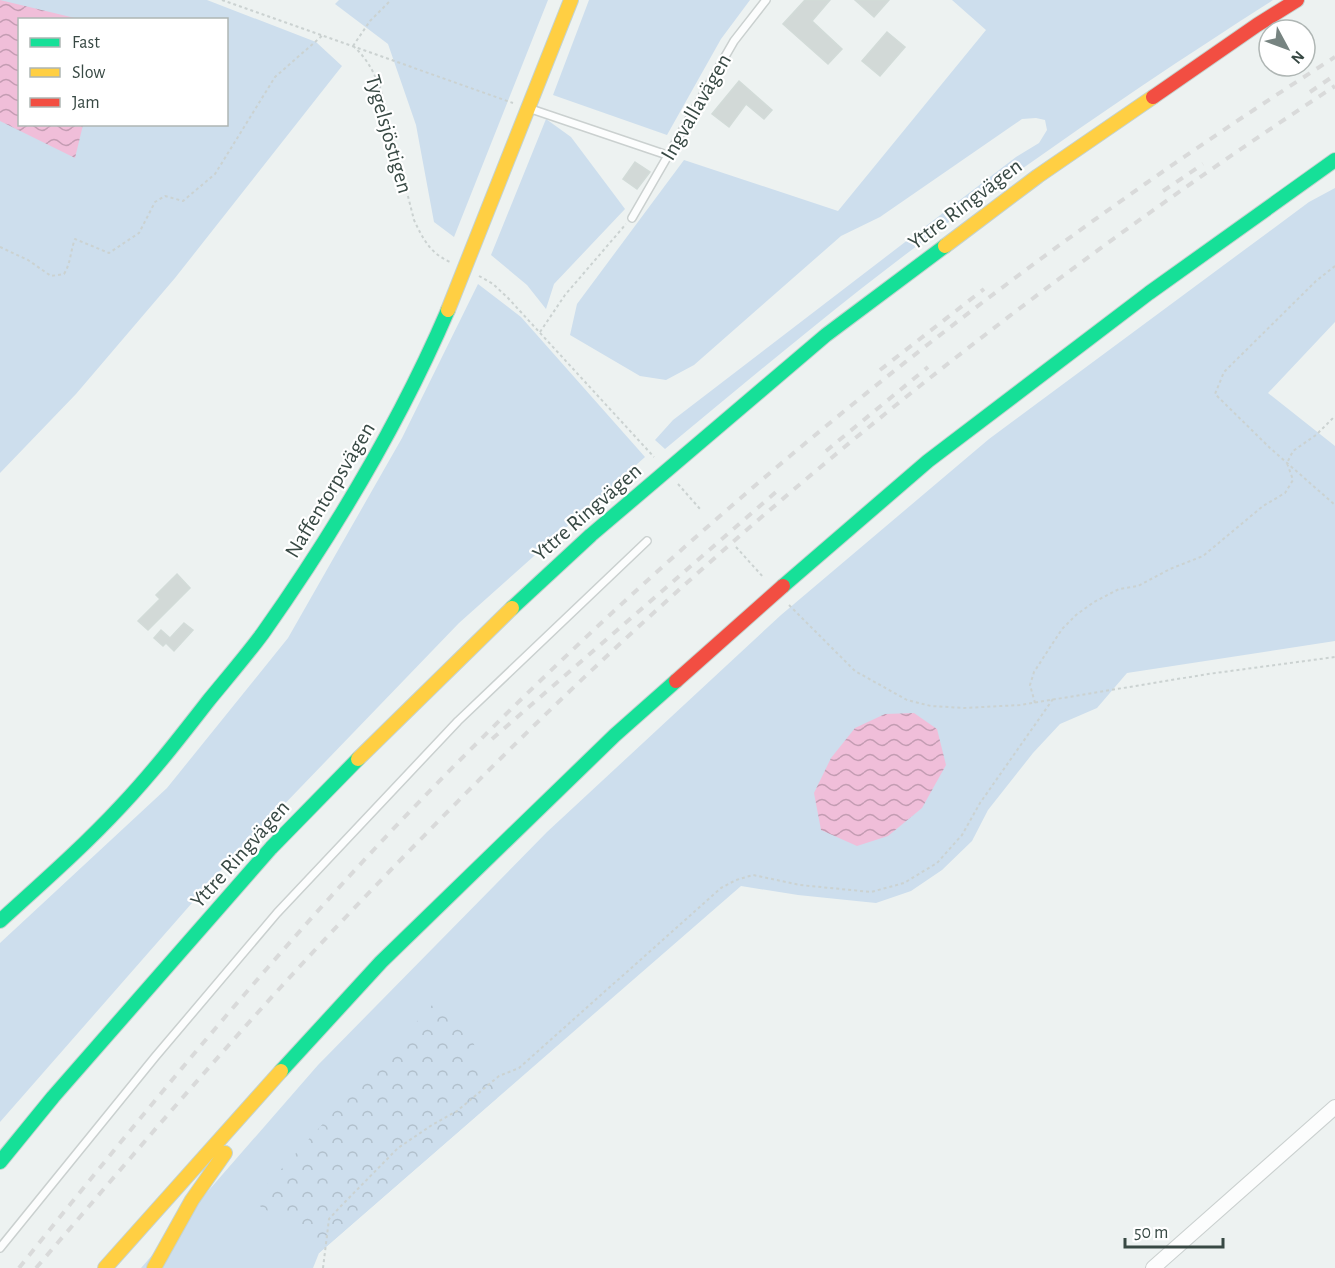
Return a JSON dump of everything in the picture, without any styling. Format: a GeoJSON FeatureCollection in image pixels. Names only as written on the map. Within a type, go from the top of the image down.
{"type":"FeatureCollection","features":[{"type":"Feature","properties":{"kind":"main road","name":"Naffentorpsvägen"},"geometry":{"type":"LineString","coordinates":[[0,921],[62,865],[129,798],[205,708],[289,597],[374,462],[432,345],[465,268],[571,0]]}},
{"type":"Feature","properties":{"kind":"main road","name":"Yttre Ringvägen"},"geometry":{"type":"LineString","coordinates":[[0,1162],[82,1064],[271,848],[417,700],[591,535],[826,335],[1038,176],[1257,25],[1297,0]]}},
{"type":"Feature","properties":{"kind":"main road"},"geometry":{"type":"LineString","coordinates":[[105,1268],[228,1128],[381,962],[615,735],[787,582],[928,461],[1149,293],[1335,160]]}},
{"type":"Feature","properties":{"kind":"main road"},"geometry":{"type":"LineString","coordinates":[[154,1268],[192,1200],[222,1156],[381,962]]}},
{"type":"Feature","properties":{"kind":"main road"},"geometry":{"type":"LineString","coordinates":[[8,1129],[82,1064]]}},
{"type":"Feature","properties":{"kind":"street"},"geometry":{"type":"LineString","coordinates":[[1153,1268],[1335,1107]]}},
{"type":"Feature","properties":{"kind":"lane","name":"Ingvallavägen"},"geometry":{"type":"LineString","coordinates":[[632,218],[734,41],[766,0]]}},
{"type":"Feature","properties":{"kind":"lane"},"geometry":{"type":"LineString","coordinates":[[528,108],[667,155]]}},
{"type":"Feature","properties":{"kind":"lane"},"geometry":{"type":"LineString","coordinates":[[0,1248],[162,1048],[278,913],[458,722],[647,541]]}},
{"type":"Feature","properties":{"kind":"path","name":"Tygelsjöstigen"},"geometry":{"type":"LineString","coordinates":[[222,0],[353,46],[368,62],[381,90],[414,220],[423,240],[432,251],[446,261],[465,268],[493,284],[654,457]]}},
{"type":"Feature","properties":{"kind":"path"},"geometry":{"type":"LineString","coordinates":[[391,0],[370,21],[353,46],[528,108]]}},
{"type":"Feature","properties":{"kind":"path"},"geometry":{"type":"LineString","coordinates":[[0,247],[28,260],[51,276],[64,274],[70,264],[70,254],[75,239],[109,253],[139,233],[155,202],[165,195],[183,201],[215,174],[275,77],[323,35]]}},
{"type":"Feature","properties":{"kind":"path"},"geometry":{"type":"LineString","coordinates":[[540,332],[565,295],[632,218]]}},
{"type":"Feature","properties":{"kind":"path"},"geometry":{"type":"LineString","coordinates":[[1335,266],[1316,281],[1224,372],[1215,394],[1223,404],[1335,505]]}},
{"type":"Feature","properties":{"kind":"path"},"geometry":{"type":"LineString","coordinates":[[1035,702],[1030,685],[1034,672],[1062,629],[1076,615],[1094,602],[1119,589],[1138,586],[1170,569],[1203,556],[1263,506],[1285,493],[1293,480],[1287,463],[1293,451],[1316,435],[1335,416]]}},
{"type":"Feature","properties":{"kind":"path"},"geometry":{"type":"LineString","coordinates":[[672,477],[700,509]]}},
{"type":"Feature","properties":{"kind":"path"},"geometry":{"type":"LineString","coordinates":[[736,548],[768,582]]}},
{"type":"Feature","properties":{"kind":"path"},"geometry":{"type":"LineString","coordinates":[[784,601],[855,671],[907,700],[931,706],[964,708],[1035,702],[1208,674],[1335,657]]}},
{"type":"Feature","properties":{"kind":"path"},"geometry":{"type":"LineString","coordinates":[[322,1268],[329,1219],[398,1148],[457,1111],[500,1076],[519,1068],[721,888],[753,875],[800,885],[871,892],[904,883],[937,863],[962,835],[980,803],[1053,699]]}},
{"type":"Feature","properties":{"kind":"green space"},"geometry":{"type":"Polygon","coordinates":[[[0,0],[207,0],[316,42],[342,66],[175,278],[76,394],[0,473],[0,0]]]}},
{"type":"Feature","properties":{"kind":"green space"},"geometry":{"type":"Polygon","coordinates":[[[339,0],[548,0],[454,237],[434,222],[416,125],[388,44],[335,4],[339,0]]]}},
{"type":"Feature","properties":{"kind":"green space"},"geometry":{"type":"Polygon","coordinates":[[[589,0],[750,0],[721,39],[667,135],[553,95],[589,0]]]}},
{"type":"Feature","properties":{"kind":"green space"},"geometry":{"type":"Polygon","coordinates":[[[952,0],[1273,0],[1168,68],[962,212],[837,308],[665,449],[655,440],[673,420],[1016,157],[1039,143],[1047,130],[1045,120],[1022,119],[880,217],[841,236],[694,365],[666,380],[640,376],[570,335],[577,304],[684,160],[838,211],[986,30],[952,0]]]}},
{"type":"Feature","properties":{"kind":"green space"},"geometry":{"type":"Polygon","coordinates":[[[546,119],[571,137],[625,209],[554,284],[546,309],[527,285],[491,255],[546,119]]]}},
{"type":"Feature","properties":{"kind":"green space"},"geometry":{"type":"Polygon","coordinates":[[[1335,188],[1335,322],[1268,393],[1335,446],[1335,641],[1127,673],[1097,708],[1060,724],[1033,753],[988,810],[972,841],[942,870],[911,891],[876,903],[798,895],[741,886],[319,1253],[313,1268],[141,1268],[318,1065],[547,832],[781,615],[989,439],[1309,202],[1335,188]]]}},
{"type":"Feature","properties":{"kind":"green space"},"geometry":{"type":"Polygon","coordinates":[[[478,284],[521,317],[645,457],[459,623],[220,871],[0,1122],[0,943],[167,788],[288,638],[402,438],[478,284]]]}},
{"type":"Feature","properties":{"kind":"green space"},"geometry":{"type":"Polygon","coordinates":[[[434,1003],[474,1044],[477,1059],[492,1073],[497,1098],[319,1253],[300,1226],[269,1212],[252,1201],[434,1003]]]}},
{"type":"Feature","properties":{"kind":"water"},"geometry":{"type":"Polygon","coordinates":[[[0,0],[75,18],[18,18],[18,126],[83,126],[75,158],[0,121],[0,0]]]}},
{"type":"Feature","properties":{"kind":"water"},"geometry":{"type":"Polygon","coordinates":[[[914,713],[937,729],[946,765],[922,808],[888,836],[857,846],[821,830],[814,793],[831,758],[855,728],[885,714],[914,713]]]}},
{"type":"Feature","properties":{"kind":"building"},"geometry":{"type":"Polygon","coordinates":[[[805,0],[830,0],[812,21],[842,49],[828,64],[783,24],[805,0]]]}},
{"type":"Feature","properties":{"kind":"building"},"geometry":{"type":"Polygon","coordinates":[[[855,0],[889,0],[874,17],[855,0]]]}},
{"type":"Feature","properties":{"kind":"building"},"geometry":{"type":"Polygon","coordinates":[[[887,32],[905,47],[880,76],[862,61],[887,32]]]}},
{"type":"Feature","properties":{"kind":"building"},"geometry":{"type":"Polygon","coordinates":[[[739,81],[772,110],[764,119],[746,104],[729,127],[712,114],[739,81]]]}},
{"type":"Feature","properties":{"kind":"building"},"geometry":{"type":"Polygon","coordinates":[[[635,162],[650,172],[637,189],[623,179],[635,162]]]}},
{"type":"Feature","properties":{"kind":"building"},"geometry":{"type":"Polygon","coordinates":[[[177,574],[190,588],[148,630],[138,621],[160,599],[156,595],[177,574]]]}},
{"type":"Feature","properties":{"kind":"building"},"geometry":{"type":"Polygon","coordinates":[[[184,623],[193,630],[174,651],[166,643],[163,646],[154,638],[161,630],[170,638],[184,623]]]}},
{"type":"Feature","properties":{"kind":"railway"},"geometry":{"type":"LineString","coordinates":[[19,1268],[184,1066],[355,870],[476,744],[676,554],[780,464],[996,293],[1107,211],[1335,57]]}},
{"type":"Feature","properties":{"kind":"railway"},"geometry":{"type":"LineString","coordinates":[[1310,92],[1335,75]]}},
{"type":"Feature","properties":{"kind":"railway"},"geometry":{"type":"LineString","coordinates":[[36,1268],[218,1057],[413,847],[592,670],[692,578],[794,490],[1004,320],[1112,240],[1335,86]]}},
{"type":"Feature","properties":{"kind":"railway"},"geometry":{"type":"LineString","coordinates":[[1163,191],[1203,164]]}},
{"type":"Feature","properties":{"kind":"railway"},"geometry":{"type":"LineString","coordinates":[[880,370],[984,289]]}},
{"type":"Feature","properties":{"kind":"railway"},"geometry":{"type":"LineString","coordinates":[[826,451],[928,367]]}},
{"type":"Feature","properties":{"kind":"railway"},"geometry":{"type":"LineString","coordinates":[[492,739],[777,491]]}},
{"type":"Feature","properties":{"kind":"traffic: fast"},"geometry":{"type":"LineString","coordinates":[[783,586],[928,461],[1149,293],[1335,160]]}},
{"type":"Feature","properties":{"kind":"traffic: fast"},"geometry":{"type":"LineString","coordinates":[[512,608],[591,535],[826,335],[945,246]]}},
{"type":"Feature","properties":{"kind":"traffic: fast"},"geometry":{"type":"LineString","coordinates":[[0,921],[108,820],[167,754],[263,633],[290,595],[364,476],[409,394],[448,310]]}},
{"type":"Feature","properties":{"kind":"traffic: fast"},"geometry":{"type":"LineString","coordinates":[[281,1071],[381,962],[615,735],[676,681]]}},
{"type":"Feature","properties":{"kind":"traffic: fast"},"geometry":{"type":"LineString","coordinates":[[0,1162],[53,1097],[271,848],[358,759]]}},
{"type":"Feature","properties":{"kind":"traffic: slow"},"geometry":{"type":"LineString","coordinates":[[448,310],[571,0]]}},
{"type":"Feature","properties":{"kind":"traffic: slow"},"geometry":{"type":"LineString","coordinates":[[945,246],[1038,176],[1153,97]]}},
{"type":"Feature","properties":{"kind":"traffic: slow"},"geometry":{"type":"LineString","coordinates":[[358,759],[512,608]]}},
{"type":"Feature","properties":{"kind":"traffic: slow"},"geometry":{"type":"LineString","coordinates":[[105,1268],[281,1071]]}},
{"type":"Feature","properties":{"kind":"traffic: slow"},"geometry":{"type":"LineString","coordinates":[[154,1268],[192,1200],[225,1153]]}},
{"type":"Feature","properties":{"kind":"traffic: jam"},"geometry":{"type":"LineString","coordinates":[[1153,97],[1297,0]]}},
{"type":"Feature","properties":{"kind":"traffic: jam"},"geometry":{"type":"LineString","coordinates":[[676,681],[783,586]]}}]}
